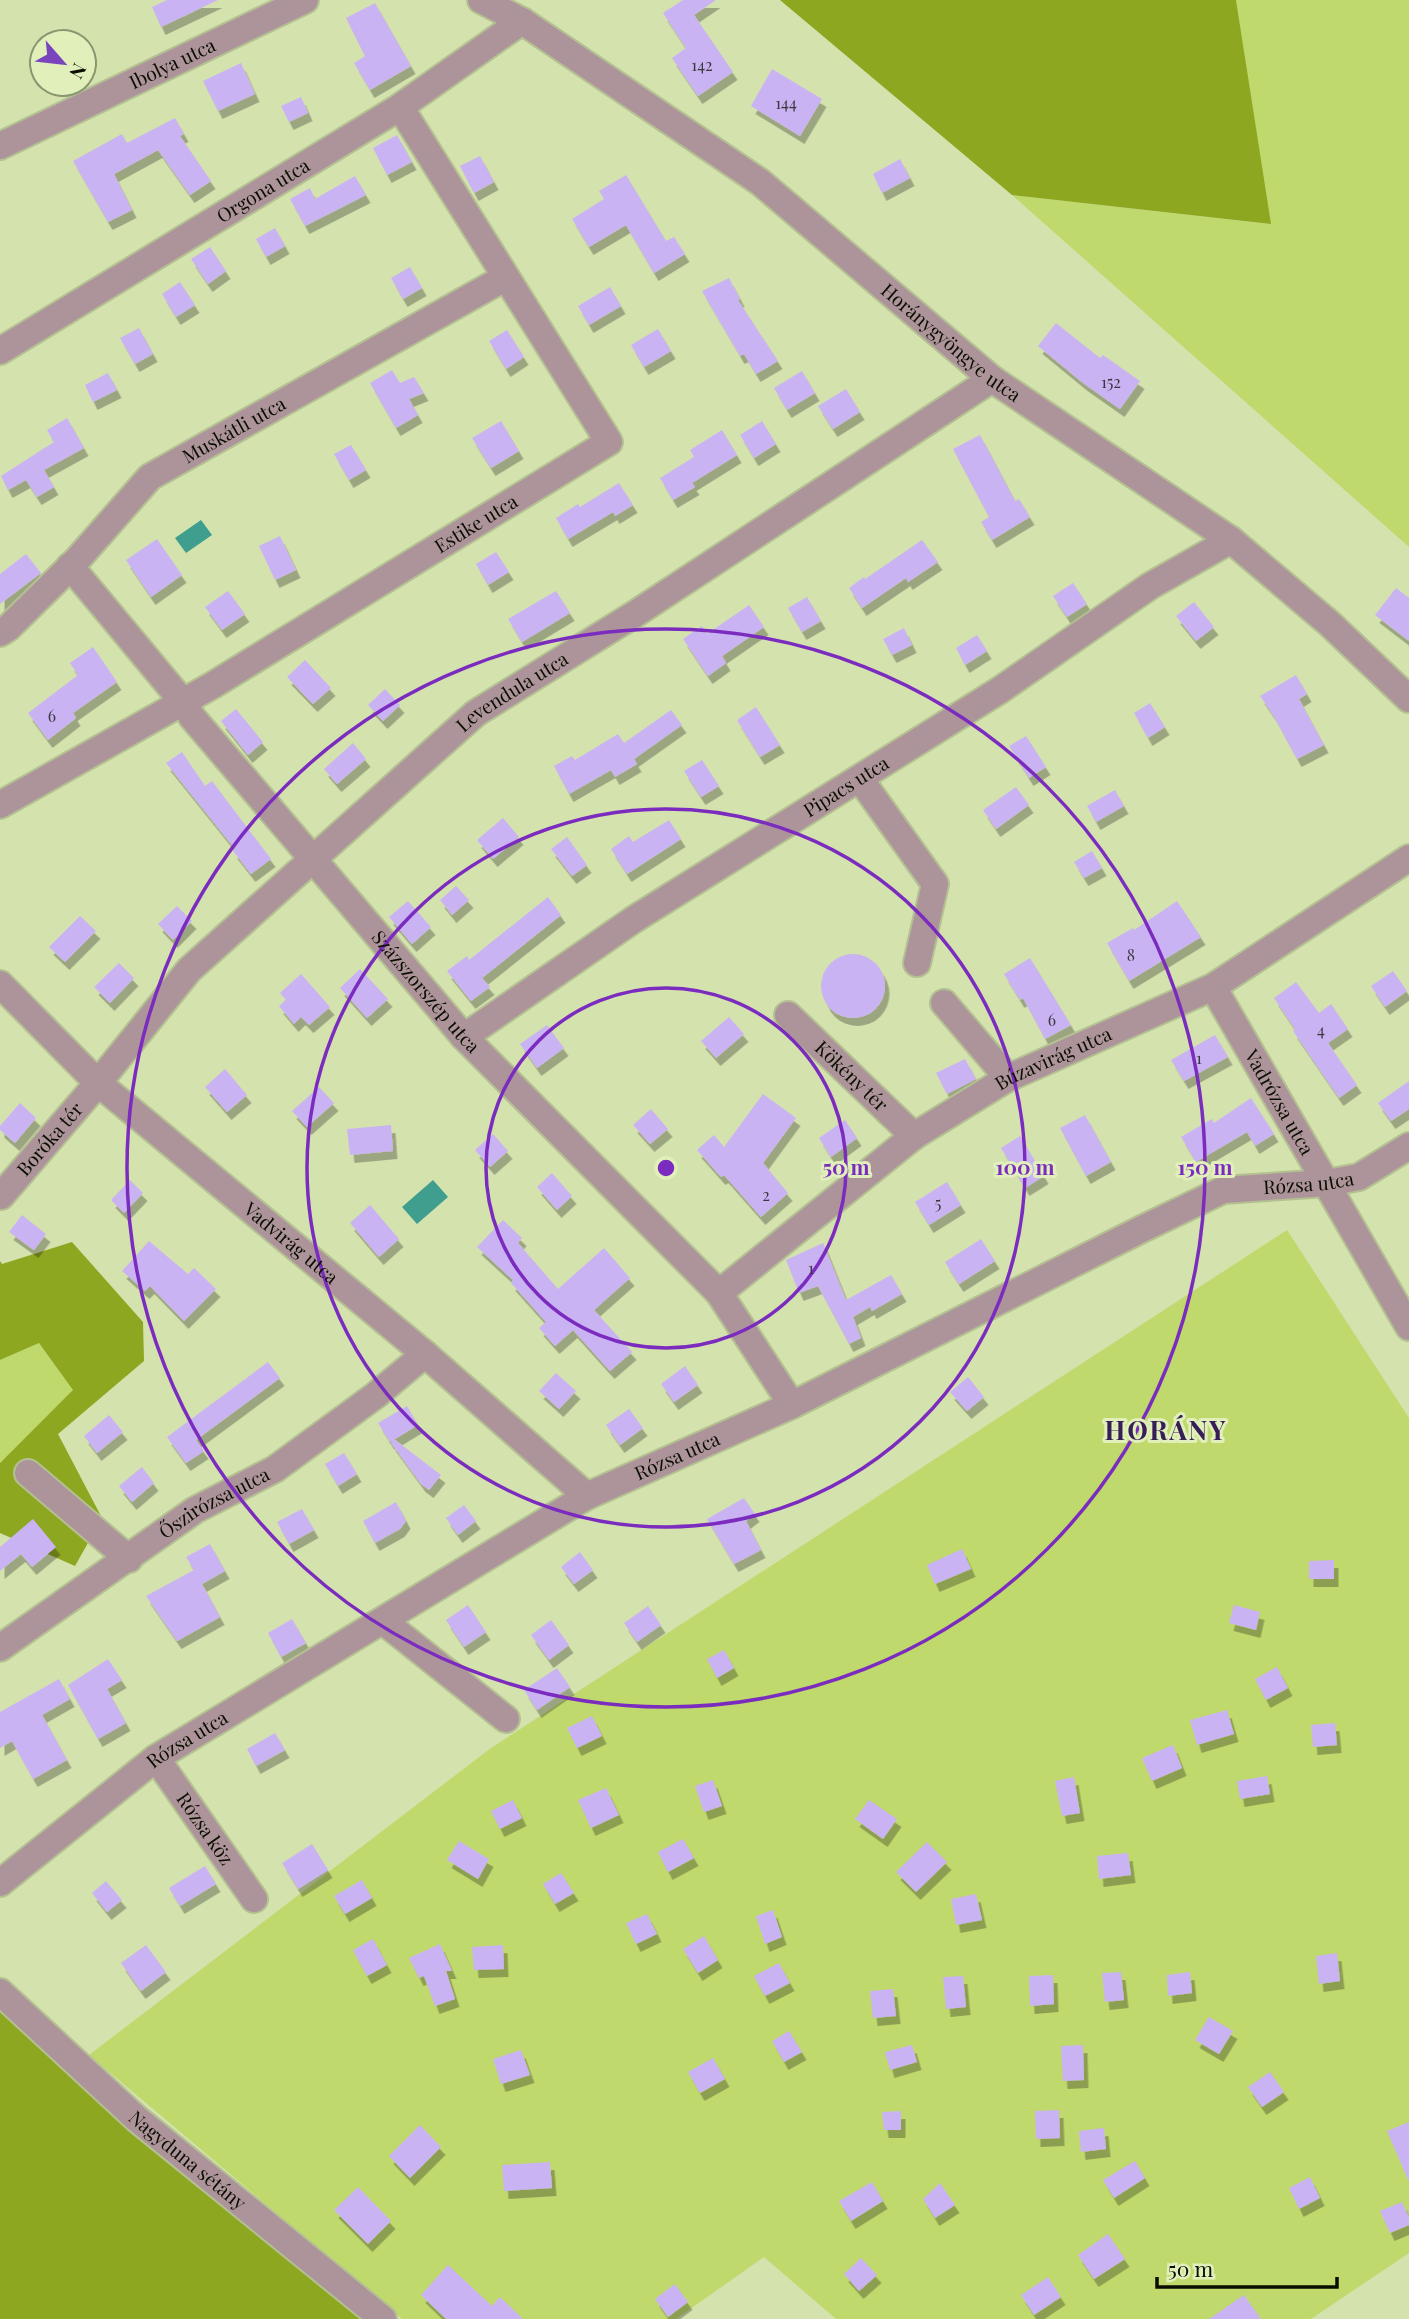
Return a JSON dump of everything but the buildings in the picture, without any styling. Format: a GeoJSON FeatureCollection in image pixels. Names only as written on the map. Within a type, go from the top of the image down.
{"type":"FeatureCollection","features":[{"type":"Feature","properties":{"kind":"street","name":"Ibolya utca"},"geometry":{"type":"LineString","coordinates":[[0,146],[305,0]]}},
{"type":"Feature","properties":{"kind":"street","name":"Horánygyöngye utca"},"geometry":{"type":"LineString","coordinates":[[481,0],[522,21],[760,182],[992,379],[1231,540],[1330,624],[1409,699]]}},
{"type":"Feature","properties":{"kind":"street","name":"Orgona utca"},"geometry":{"type":"LineString","coordinates":[[0,351],[400,107],[522,21]]}},
{"type":"Feature","properties":{"kind":"street","name":"Estike utca"},"geometry":{"type":"LineString","coordinates":[[0,805],[183,702],[610,442],[400,107]]}},
{"type":"Feature","properties":{"kind":"street","name":"Muskátli utca"},"geometry":{"type":"LineString","coordinates":[[0,633],[70,566],[150,477],[506,277]]}},
{"type":"Feature","properties":{"kind":"street","name":"Levendula utca"},"geometry":{"type":"LineString","coordinates":[[98,1083],[189,971],[476,713],[635,614],[992,379]]}},
{"type":"Feature","properties":{"kind":"street","name":"Pipacs utca"},"geometry":{"type":"LineString","coordinates":[[464,1037],[633,919],[1000,690],[1150,586],[1231,540]]}},
{"type":"Feature","properties":{"kind":"street","name":"Százszorszép utca"},"geometry":{"type":"LineString","coordinates":[[70,566],[183,702],[192,717],[464,1037],[719,1293],[792,1405]]}},
{"type":"Feature","properties":{"kind":"street"},"geometry":{"type":"LineString","coordinates":[[860,779],[935,884],[917,963]]}},
{"type":"Feature","properties":{"kind":"street","name":"Búzavirág utca"},"geometry":{"type":"LineString","coordinates":[[719,1293],[914,1136],[1008,1078],[1213,987],[1409,858]]}},
{"type":"Feature","properties":{"kind":"street","name":"Vadvirág utca"},"geometry":{"type":"LineString","coordinates":[[0,984],[98,1083],[425,1354],[587,1496]]}},
{"type":"Feature","properties":{"kind":"street","name":"Vadrózsa utca"},"geometry":{"type":"LineString","coordinates":[[1213,987],[1409,1327]]}},
{"type":"Feature","properties":{"kind":"street"},"geometry":{"type":"LineString","coordinates":[[944,1003],[1008,1078]]}},
{"type":"Feature","properties":{"kind":"street","name":"Kökény tér"},"geometry":{"type":"LineString","coordinates":[[788,1015],[914,1136]]}},
{"type":"Feature","properties":{"kind":"street","name":"Boróka tér"},"geometry":{"type":"LineString","coordinates":[[1,1196],[98,1083]]}},
{"type":"Feature","properties":{"kind":"street","name":"Rózsa utca"},"geometry":{"type":"LineString","coordinates":[[0,1883],[156,1758],[587,1496],[792,1405],[1223,1190],[1327,1183],[1359,1177],[1409,1146]]}},
{"type":"Feature","properties":{"kind":"street","name":"Őszirózsa utca"},"geometry":{"type":"LineString","coordinates":[[0,1648],[195,1510],[275,1469],[376,1395],[425,1354]]}},
{"type":"Feature","properties":{"kind":"street"},"geometry":{"type":"LineString","coordinates":[[28,1473],[128,1559]]}},
{"type":"Feature","properties":{"kind":"street"},"geometry":{"type":"LineString","coordinates":[[383,1621],[506,1719]]}},
{"type":"Feature","properties":{"kind":"street","name":"Rózsa köz"},"geometry":{"type":"LineString","coordinates":[[156,1758],[254,1899]]}},
{"type":"Feature","properties":{"kind":"street","name":"Nagyduna sétány"},"geometry":{"type":"LineString","coordinates":[[0,1992],[137,2119],[383,2319]]}},
{"type":"Feature","properties":{"kind":"green space"},"geometry":{"type":"Polygon","coordinates":[[[780,0],[1236,0],[1271,224],[1012,195],[780,0]]]}},
{"type":"Feature","properties":{"kind":"green space"},"geometry":{"type":"Polygon","coordinates":[[[1236,0],[1409,0],[1409,547],[1012,195],[1270,224],[1236,0]]]}},
{"type":"Feature","properties":{"kind":"green space"},"geometry":{"type":"Polygon","coordinates":[[[1287,1230],[1409,1418],[1409,2253],[1311,2319],[836,2319],[764,2257],[676,2319],[402,2319],[89,2055],[491,1748],[1287,1230]]]}},
{"type":"Feature","properties":{"kind":"green space"},"geometry":{"type":"Polygon","coordinates":[[[72,1242],[143,1322],[144,1361],[58,1434],[102,1518],[75,1566],[0,1533],[0,1463],[73,1390],[39,1343],[0,1360],[0,1261],[2,1264],[72,1242]]]}},
{"type":"Feature","properties":{"kind":"green space"},"geometry":{"type":"Polygon","coordinates":[[[39,1343],[74,1390],[0,1463],[0,1360],[39,1343]]]}},
{"type":"Feature","properties":{"kind":"green space"},"geometry":{"type":"Polygon","coordinates":[[[0,2011],[363,2319],[0,2319],[0,2011]]]}},
{"type":"Feature","properties":{"kind":"water"},"geometry":{"type":"Polygon","coordinates":[[[201,520],[212,535],[186,553],[175,538],[201,520]]]}},
{"type":"Feature","properties":{"kind":"water"},"geometry":{"type":"Polygon","coordinates":[[[433,1180],[448,1197],[417,1224],[402,1207],[433,1180]]]}},
{"type":"Feature","properties":{"kind":"district","name":"HORÁNY"},"geometry":{"type":"Point","coordinates":[1166,1431]}}]}
